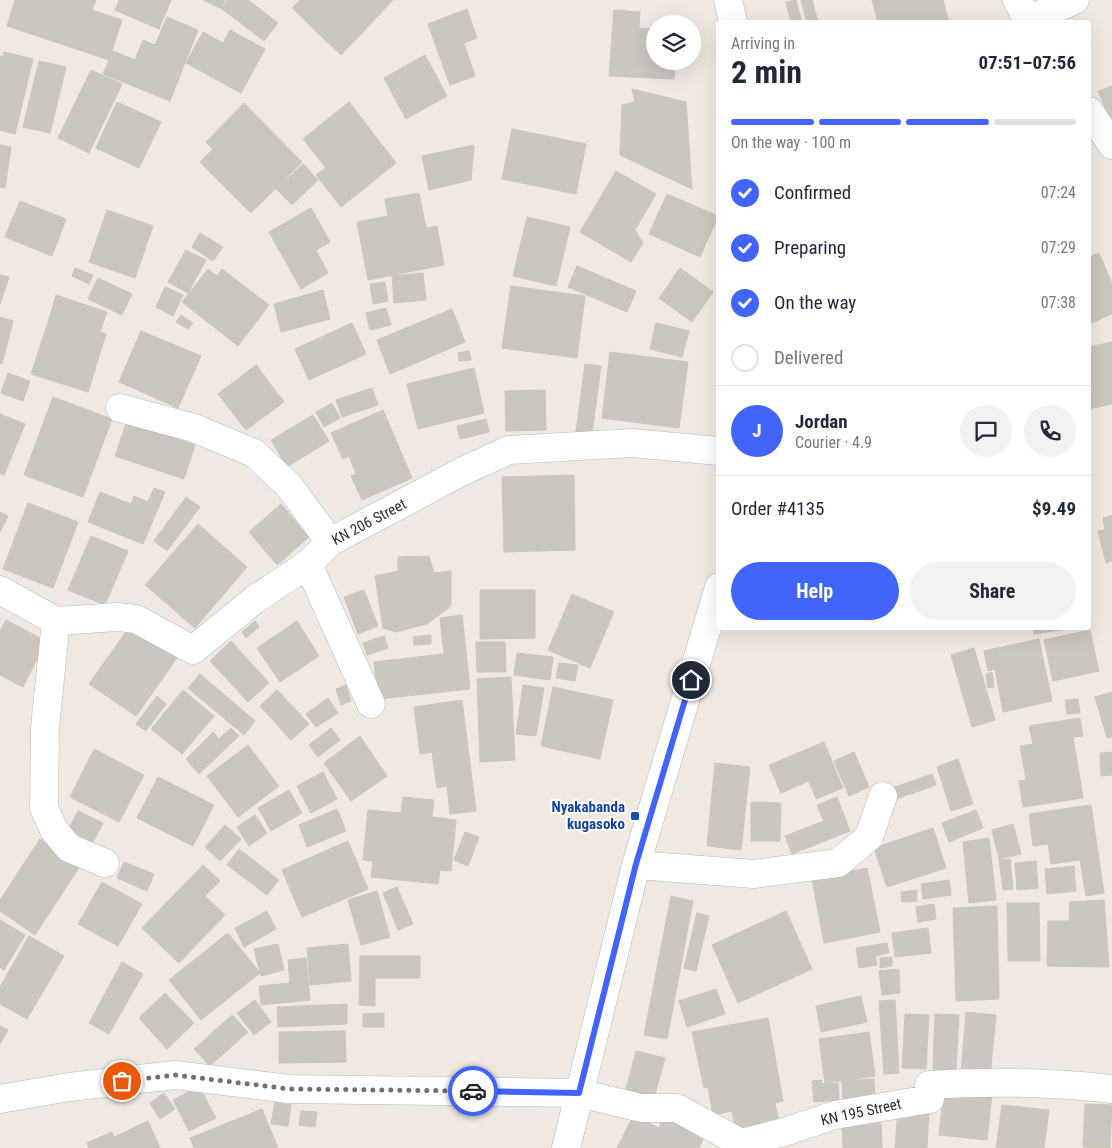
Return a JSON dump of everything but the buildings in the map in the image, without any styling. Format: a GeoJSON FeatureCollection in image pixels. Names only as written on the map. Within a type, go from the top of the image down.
{"type":"FeatureCollection","features":[{"type":"Feature","properties":{"kind":"street"},"geometry":{"type":"LineString","coordinates":[[728,0],[733,20]]}},
{"type":"Feature","properties":{"kind":"street"},"geometry":{"type":"LineString","coordinates":[[1025,14],[1075,0]]}},
{"type":"Feature","properties":{"kind":"street"},"geometry":{"type":"LineString","coordinates":[[1091,114],[1112,145]]}},
{"type":"Feature","properties":{"kind":"street"},"geometry":{"type":"LineString","coordinates":[[120,408],[194,428],[254,453],[290,487],[330,542]]}},
{"type":"Feature","properties":{"kind":"street","name":"KN 206 Street"},"geometry":{"type":"LineString","coordinates":[[56,620],[118,617],[136,619],[193,650],[254,600],[308,564],[330,542],[463,471],[509,450],[632,443],[716,451]]}},
{"type":"Feature","properties":{"kind":"street"},"geometry":{"type":"LineString","coordinates":[[308,564],[371,704]]}},
{"type":"Feature","properties":{"kind":"street"},"geometry":{"type":"LineString","coordinates":[[0,590],[56,620],[45,727],[44,808],[54,830],[69,848],[105,864]]}},
{"type":"Feature","properties":{"kind":"street"},"geometry":{"type":"LineString","coordinates":[[566,1148],[636,864],[716,597]]}},
{"type":"Feature","properties":{"kind":"street"},"geometry":{"type":"LineString","coordinates":[[636,864],[754,874],[838,863],[869,837],[883,796]]}},
{"type":"Feature","properties":{"kind":"street"},"geometry":{"type":"LineString","coordinates":[[0,1099],[69,1087],[175,1075],[290,1089],[579,1093]]}},
{"type":"Feature","properties":{"kind":"street","name":"KN 195 Street"},"geometry":{"type":"LineString","coordinates":[[579,1093],[641,1108],[678,1108],[741,1143],[784,1132],[835,1115],[930,1099],[929,1085],[991,1081],[1066,1084],[1112,1089]]}},
{"type":"Feature","properties":{"kind":"way so far"},"geometry":{"type":"LineString","coordinates":[[122,1081],[175,1075],[290,1089],[473,1091]]}},
{"type":"Feature","properties":{"kind":"place","name":"Nyakabanda kugasoko"},"geometry":{"type":"Point","coordinates":[635,816]}},
{"type":"Feature","properties":{"kind":"route"},"geometry":{"type":"LineString","coordinates":[[473,1091],[579,1093],[636,864],[691,680]]}}]}
